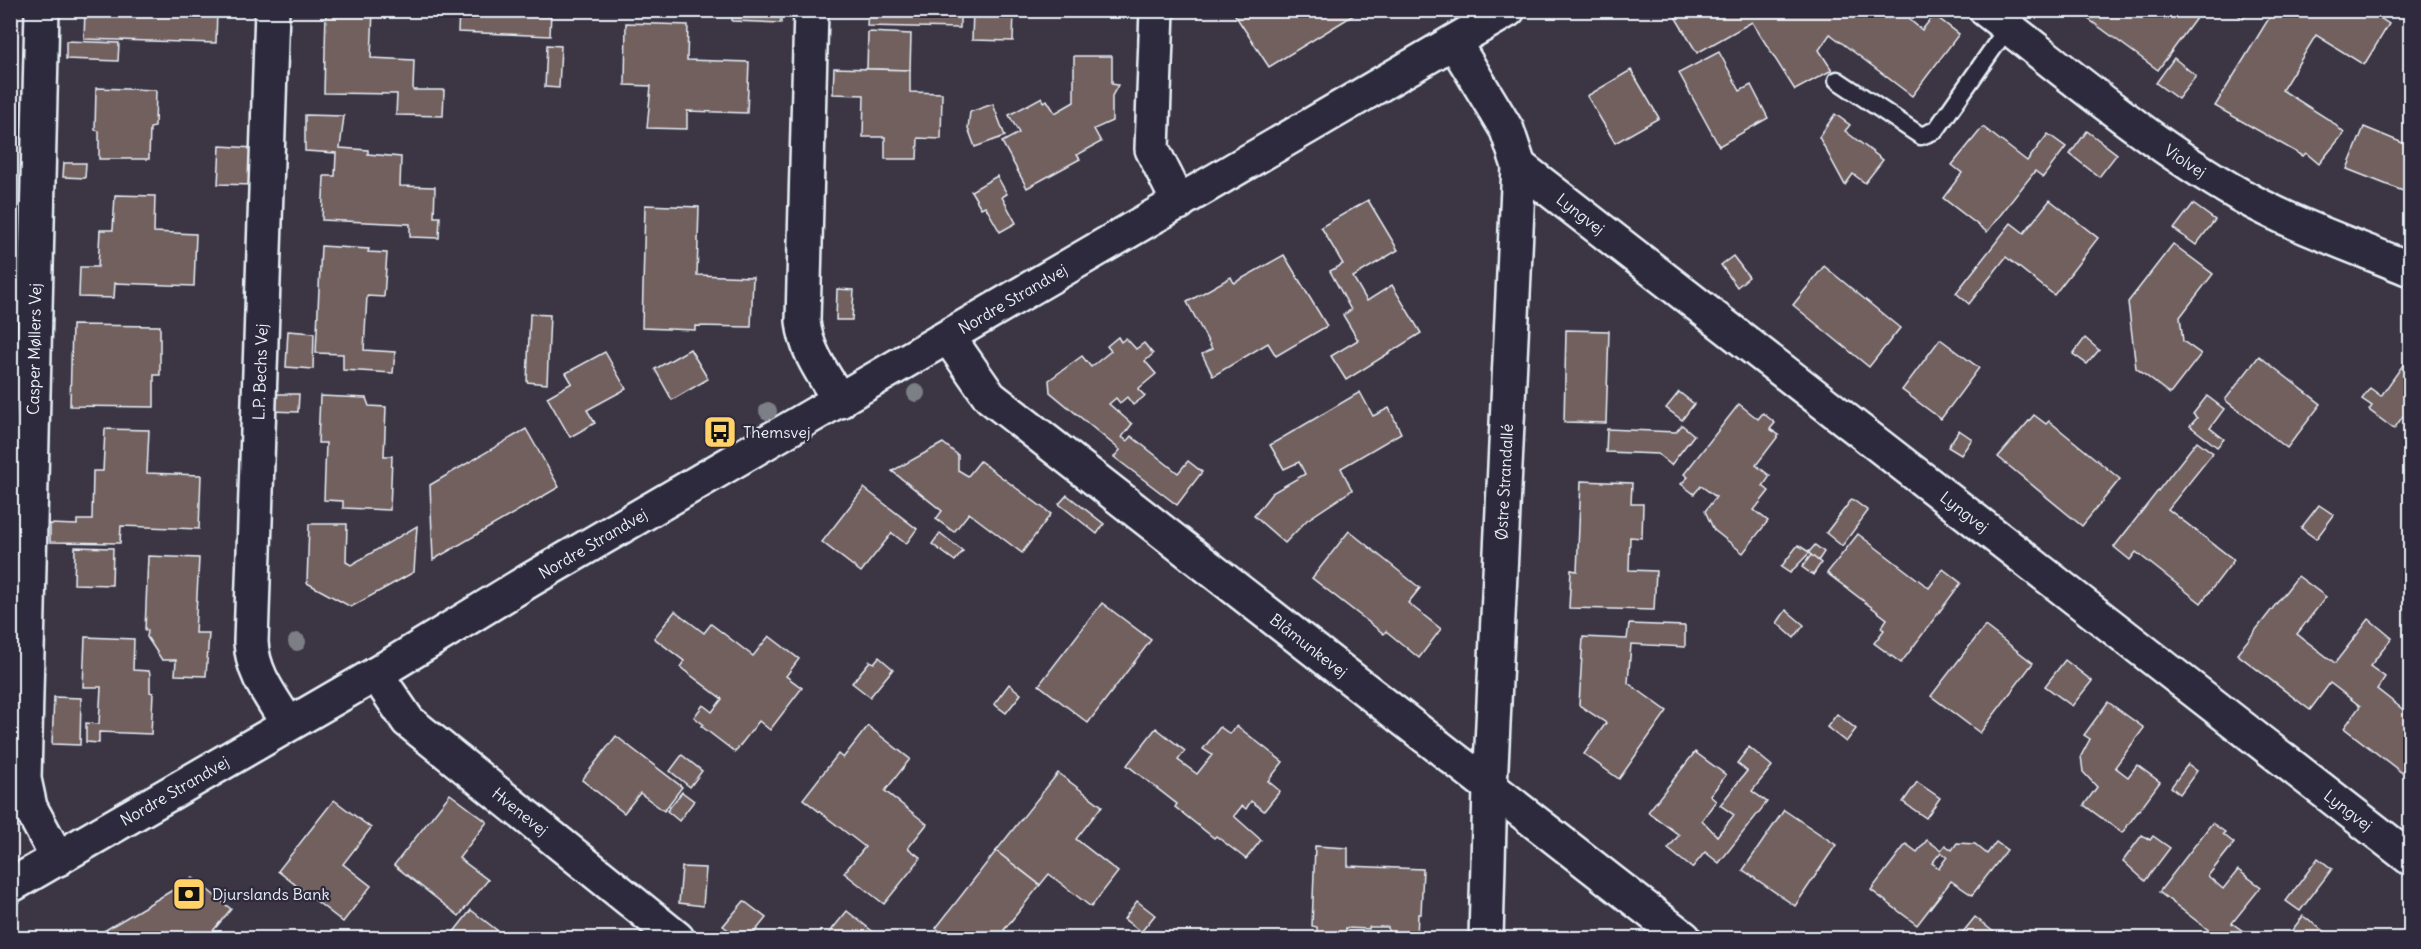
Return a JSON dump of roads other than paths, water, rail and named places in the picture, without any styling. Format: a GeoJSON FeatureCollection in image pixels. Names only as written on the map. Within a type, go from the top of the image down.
{"type":"FeatureCollection","features":[{"type":"Feature","properties":{"kind":"street","name":"Casper Møllers Vej"},"geometry":{"type":"LineString","coordinates":[[42,10],[24,779],[30,807],[57,859]]}},
{"type":"Feature","properties":{"kind":"street","name":"L.P. Bechs Vej"},"geometry":{"type":"LineString","coordinates":[[272,10],[250,642],[256,674],[288,724]]}},
{"type":"Feature","properties":{"kind":"street"},"geometry":{"type":"LineString","coordinates":[[811,10],[803,321],[809,350],[840,401]]}},
{"type":"Feature","properties":{"kind":"street"},"geometry":{"type":"LineString","coordinates":[[1157,10],[1152,148],[1179,203]]}},
{"type":"Feature","properties":{"kind":"street","name":"Nordre Strandvej"},"geometry":{"type":"LineString","coordinates":[[10,886],[1508,10]]}},
{"type":"Feature","properties":{"kind":"street","name":"Violvej"},"geometry":{"type":"LineString","coordinates":[[1997,19],[2166,148],[2241,195],[2299,223],[2410,269]]}},
{"type":"Feature","properties":{"kind":"street","name":"Østre Strandallé"},"geometry":{"type":"LineString","coordinates":[[1454,42],[1507,130],[1519,166],[1490,788],[1486,939]]}},
{"type":"Feature","properties":{"kind":"street","name":"Lyngvej"},"geometry":{"type":"LineString","coordinates":[[1519,166],[2410,858]]}},
{"type":"Feature","properties":{"kind":"street","name":"Blåmunkevej"},"geometry":{"type":"LineString","coordinates":[[949,338],[990,397],[1684,939]]}},
{"type":"Feature","properties":{"kind":"street","name":"Hvenevej"},"geometry":{"type":"LineString","coordinates":[[376,674],[408,721],[677,939]]}},
{"type":"Feature","properties":{"kind":"lane"},"geometry":{"type":"LineString","coordinates":[[1837,80],[1921,136],[1936,130],[1997,19]]}},
{"type":"Feature","properties":{"kind":"place","name":"Themsvej"},"geometry":{"type":"Point","coordinates":[720,432]}},
{"type":"Feature","properties":{"kind":"place","name":"Djurslands Bank"},"geometry":{"type":"Point","coordinates":[189,894]}}]}
